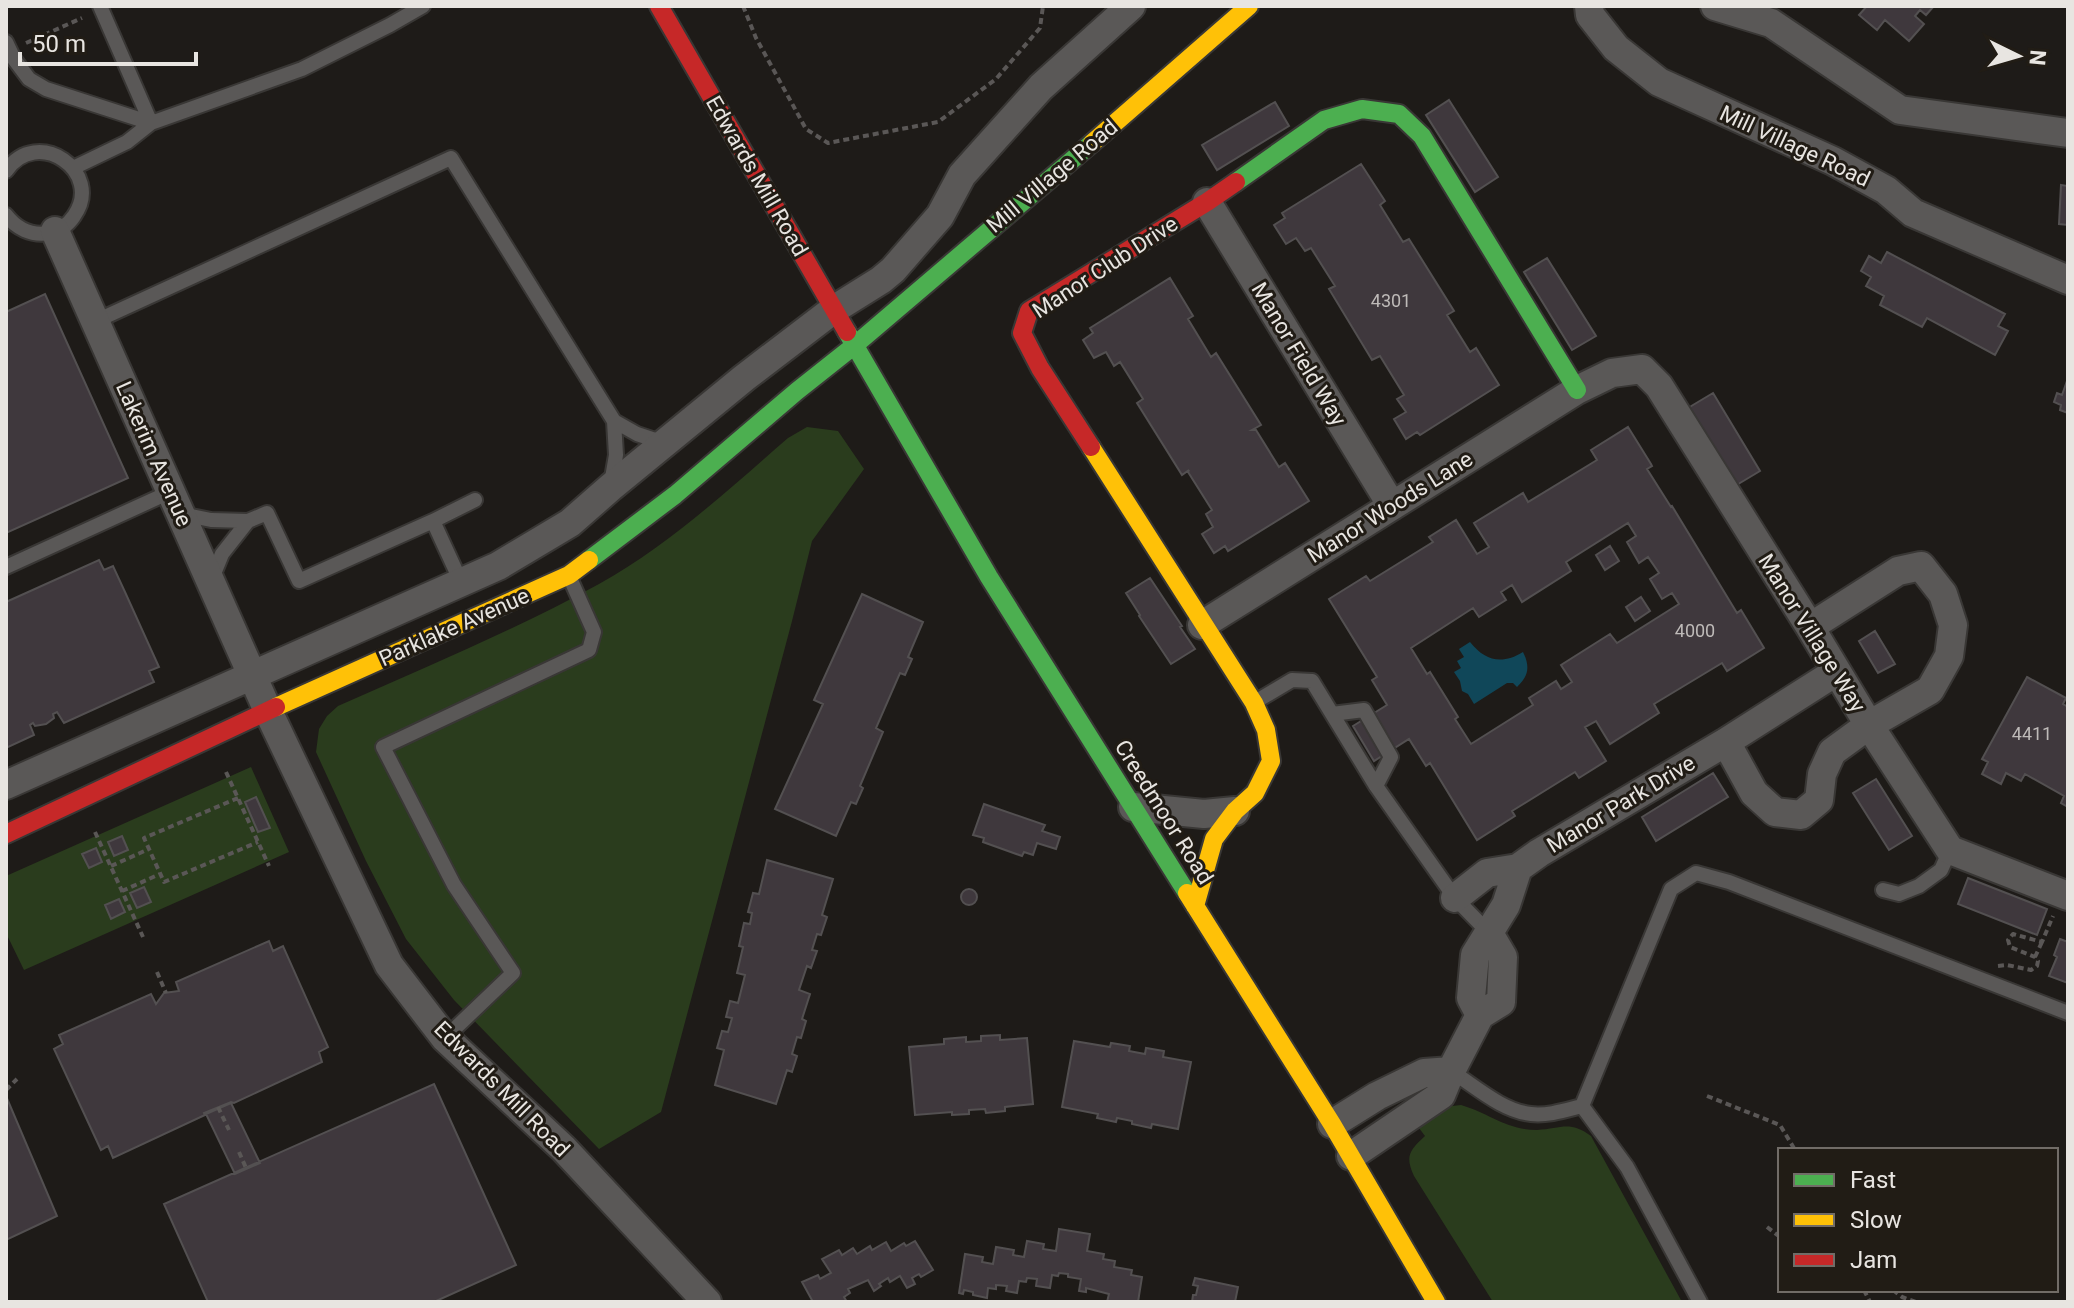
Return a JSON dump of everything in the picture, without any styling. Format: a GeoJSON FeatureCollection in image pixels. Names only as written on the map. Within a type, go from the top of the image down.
{"type":"FeatureCollection","features":[{"type":"Feature","properties":{"kind":"street","name":"Edwards Mill Road"},"geometry":{"type":"LineString","coordinates":[[659,6],[855,345]]}},
{"type":"Feature","properties":{"kind":"street"},"geometry":{"type":"LineString","coordinates":[[833,310],[893,270],[940,216],[962,175],[1021,109],[1131,6]]}},
{"type":"Feature","properties":{"kind":"street","name":"Mill Village Road"},"geometry":{"type":"LineString","coordinates":[[855,345],[1249,6]]}},
{"type":"Feature","properties":{"kind":"street","name":"Mill Village Road"},"geometry":{"type":"LineString","coordinates":[[1589,6],[1590,15],[1616,48],[1659,82],[1833,161],[1886,190],[1913,213],[2068,280]]}},
{"type":"Feature","properties":{"kind":"street"},"geometry":{"type":"LineString","coordinates":[[1715,6],[1771,23],[1900,110],[2068,133]]}},
{"type":"Feature","properties":{"kind":"street","name":"Manor Club Drive"},"geometry":{"type":"LineString","coordinates":[[1195,906],[1214,839],[1235,811],[1255,793],[1271,761],[1266,730],[1254,703],[1048,381],[1022,333],[1029,311],[1207,202],[1324,120],[1362,109],[1399,114],[1422,136],[1577,390]]}},
{"type":"Feature","properties":{"kind":"street","name":"Manor Field Way"},"geometry":{"type":"LineString","coordinates":[[1207,202],[1392,506]]}},
{"type":"Feature","properties":{"kind":"street","name":"Lakerim Avenue"},"geometry":{"type":"LineString","coordinates":[[55,231],[252,676]]}},
{"type":"Feature","properties":{"kind":"street","name":"Parklake Avenue"},"geometry":{"type":"LineString","coordinates":[[6,785],[498,566],[570,523],[744,378],[833,310]]}},
{"type":"Feature","properties":{"kind":"street","name":"Parklake Avenue"},"geometry":{"type":"LineString","coordinates":[[6,834],[569,575],[675,495],[855,345]]}},
{"type":"Feature","properties":{"kind":"street","name":"Creedmoor Road"},"geometry":{"type":"LineString","coordinates":[[855,345],[989,577],[1332,1124],[1436,1302]]}},
{"type":"Feature","properties":{"kind":"street","name":"Manor Village Way"},"geometry":{"type":"LineString","coordinates":[[1577,390],[1612,373],[1642,369],[1659,386],[1950,850]]}},
{"type":"Feature","properties":{"kind":"street","name":"Manor Woods Lane"},"geometry":{"type":"LineString","coordinates":[[1202,625],[1577,390]]}},
{"type":"Feature","properties":{"kind":"street"},"geometry":{"type":"LineString","coordinates":[[1726,742],[1754,793],[1775,812],[1801,815],[1819,800],[1822,774],[1832,752],[1869,725],[1930,690],[1949,656],[1953,625],[1943,594],[1921,566],[1898,571],[1810,627]]}},
{"type":"Feature","properties":{"kind":"street","name":"Manor Park Drive"},"geometry":{"type":"LineString","coordinates":[[1455,898],[1487,873],[1518,868],[1836,672]]}},
{"type":"Feature","properties":{"kind":"street","name":"Edwards Mill Road"},"geometry":{"type":"LineString","coordinates":[[252,676],[389,965],[445,1038],[564,1149],[707,1302]]}},
{"type":"Feature","properties":{"kind":"street"},"geometry":{"type":"LineString","coordinates":[[1133,807],[1204,814],[1235,811]]}},
{"type":"Feature","properties":{"kind":"street"},"geometry":{"type":"LineString","coordinates":[[1950,850],[2062,904]]}},
{"type":"Feature","properties":{"kind":"street"},"geometry":{"type":"LineString","coordinates":[[1351,1156],[1441,1095],[1480,1015],[1471,998],[1475,955],[1506,905],[1518,868]]}},
{"type":"Feature","properties":{"kind":"street"},"geometry":{"type":"LineString","coordinates":[[1332,1124],[1377,1096],[1424,1073],[1451,1071]]}},
{"type":"Feature","properties":{"kind":"lane"},"geometry":{"type":"LineString","coordinates":[[100,6],[151,123]]}},
{"type":"Feature","properties":{"kind":"lane"},"geometry":{"type":"LineString","coordinates":[[73,168],[127,142],[151,123],[302,69],[423,6]]}},
{"type":"Feature","properties":{"kind":"lane"},"geometry":{"type":"LineString","coordinates":[[6,42],[14,59],[29,79],[37,84],[151,123]]}},
{"type":"Feature","properties":{"kind":"lane"},"geometry":{"type":"LineString","coordinates":[[6,171],[28,153],[53,154],[73,168],[81,188],[78,209],[65,226],[55,231],[42,234],[29,232],[16,226],[6,215]]}},
{"type":"Feature","properties":{"kind":"lane"},"geometry":{"type":"LineString","coordinates":[[96,321],[451,158],[614,421],[616,455],[611,487]]}},
{"type":"Feature","properties":{"kind":"lane"},"geometry":{"type":"LineString","coordinates":[[614,421],[637,434],[665,443]]}},
{"type":"Feature","properties":{"kind":"lane"},"geometry":{"type":"LineString","coordinates":[[6,567],[175,503],[211,520],[248,521],[267,513],[299,581],[475,500]]}},
{"type":"Feature","properties":{"kind":"lane"},"geometry":{"type":"LineString","coordinates":[[210,582],[222,554],[248,521]]}},
{"type":"Feature","properties":{"kind":"lane"},"geometry":{"type":"LineString","coordinates":[[433,521],[461,582]]}},
{"type":"Feature","properties":{"kind":"lane"},"geometry":{"type":"LineString","coordinates":[[445,1038],[513,973],[454,885],[383,747],[589,650],[594,632],[569,575]]}},
{"type":"Feature","properties":{"kind":"lane"},"geometry":{"type":"LineString","coordinates":[[1254,703],[1292,680],[1312,681],[1376,786],[1455,898],[1489,933]]}},
{"type":"Feature","properties":{"kind":"lane"},"geometry":{"type":"LineString","coordinates":[[1332,714],[1364,710],[1391,757],[1376,786]]}},
{"type":"Feature","properties":{"kind":"lane"},"geometry":{"type":"LineString","coordinates":[[1883,890],[1899,894],[1919,886],[1941,870],[1950,850]]}},
{"type":"Feature","properties":{"kind":"lane"},"geometry":{"type":"LineString","coordinates":[[1582,1106],[1671,889],[1696,873],[1729,882],[2068,1013]]}},
{"type":"Feature","properties":{"kind":"lane"},"geometry":{"type":"LineString","coordinates":[[1451,1071],[1505,1106],[1530,1114],[1553,1113],[1582,1106]]}},
{"type":"Feature","properties":{"kind":"lane"},"geometry":{"type":"LineString","coordinates":[[1582,1106],[1627,1167],[1700,1302]]}},
{"type":"Feature","properties":{"kind":"path"},"geometry":{"type":"LineString","coordinates":[[743,6],[756,38],[806,129],[828,143],[938,122],[996,79],[1040,28],[1043,6]]}},
{"type":"Feature","properties":{"kind":"path"},"geometry":{"type":"LineString","coordinates":[[26,43],[82,18]]}},
{"type":"Feature","properties":{"kind":"path"},"geometry":{"type":"LineString","coordinates":[[226,772],[269,866]]}},
{"type":"Feature","properties":{"kind":"path"},"geometry":{"type":"LineString","coordinates":[[238,798],[144,838],[164,882],[258,842]]}},
{"type":"Feature","properties":{"kind":"path"},"geometry":{"type":"LineString","coordinates":[[95,832],[143,937]]}},
{"type":"Feature","properties":{"kind":"path"},"geometry":{"type":"LineString","coordinates":[[110,866],[149,849]]}},
{"type":"Feature","properties":{"kind":"path"},"geometry":{"type":"LineString","coordinates":[[122,891],[161,874]]}},
{"type":"Feature","properties":{"kind":"path"},"geometry":{"type":"LineString","coordinates":[[2035,957],[2062,904]]}},
{"type":"Feature","properties":{"kind":"path"},"geometry":{"type":"LineString","coordinates":[[1990,983],[1999,965],[2031,970],[2037,966],[2035,957],[2010,947],[2008,940],[2013,934],[2042,942]]}},
{"type":"Feature","properties":{"kind":"path"},"geometry":{"type":"LineString","coordinates":[[157,972],[166,993]]}},
{"type":"Feature","properties":{"kind":"path"},"geometry":{"type":"LineString","coordinates":[[6,1090],[17,1079]]}},
{"type":"Feature","properties":{"kind":"path"},"geometry":{"type":"LineString","coordinates":[[1707,1096],[1780,1125],[1794,1148]]}},
{"type":"Feature","properties":{"kind":"path"},"geometry":{"type":"LineString","coordinates":[[218,1107],[229,1130]]}},
{"type":"Feature","properties":{"kind":"path"},"geometry":{"type":"LineString","coordinates":[[239,1152],[246,1168]]}},
{"type":"Feature","properties":{"kind":"path"},"geometry":{"type":"LineString","coordinates":[[1767,1227],[1778,1235]]}},
{"type":"Feature","properties":{"kind":"path"},"geometry":{"type":"LineString","coordinates":[[1896,1292],[1916,1302]]}},
{"type":"Feature","properties":{"kind":"green space"},"geometry":{"type":"Polygon","coordinates":[[[807,427],[838,431],[864,469],[812,541],[661,1112],[599,1149],[454,1000],[406,939],[316,752],[319,729],[338,706],[503,633],[625,569],[674,534],[788,438],[807,427]]]}},
{"type":"Feature","properties":{"kind":"green space"},"geometry":{"type":"Polygon","coordinates":[[[251,767],[289,852],[24,970],[6,933],[6,876],[251,767]]]}},
{"type":"Feature","properties":{"kind":"green space"},"geometry":{"type":"Polygon","coordinates":[[[1461,1105],[1516,1127],[1537,1130],[1571,1127],[1591,1136],[1682,1302],[1493,1302],[1414,1176],[1409,1159],[1412,1150],[1425,1136],[1419,1128],[1444,1107],[1461,1105]]]}},
{"type":"Feature","properties":{"kind":"water"},"geometry":{"type":"Polygon","coordinates":[[[1470,642],[1494,659],[1508,659],[1523,652],[1527,662],[1524,679],[1517,687],[1507,683],[1474,704],[1462,691],[1454,672],[1461,668],[1457,661],[1464,657],[1459,649],[1470,642]]]}},
{"type":"Feature","properties":{"kind":"building"},"geometry":{"type":"Polygon","coordinates":[[[1867,6],[1934,6],[1926,15],[1920,10],[1915,16],[1924,24],[1909,41],[1885,20],[1877,30],[1859,15],[1867,6]]]}},
{"type":"Feature","properties":{"kind":"building"},"geometry":{"type":"Polygon","coordinates":[[[1449,100],[1498,177],[1475,192],[1426,115],[1449,100]]]}},
{"type":"Feature","properties":{"kind":"building"},"geometry":{"type":"Polygon","coordinates":[[[1275,102],[1289,126],[1217,170],[1202,145],[1275,102]]]}},
{"type":"Feature","properties":{"kind":"building"},"geometry":{"type":"Polygon","coordinates":[[[1361,164],[1385,201],[1380,205],[1403,242],[1409,239],[1454,311],[1447,315],[1470,352],[1476,348],[1499,385],[1420,435],[1417,432],[1406,439],[1394,419],[1406,412],[1397,399],[1404,395],[1380,356],[1372,360],[1329,289],[1335,286],[1311,248],[1305,251],[1296,238],[1286,244],[1274,225],[1285,218],[1282,213],[1361,164]]]}},
{"type":"Feature","properties":{"kind":"building"},"geometry":{"type":"Polygon","coordinates":[[[2061,185],[2068,186],[2068,225],[2059,224],[2061,185]]]}},
{"type":"Feature","properties":{"kind":"building"},"geometry":{"type":"Polygon","coordinates":[[[1887,252],[2005,314],[1998,326],[2008,331],[1995,355],[1927,318],[1922,327],[1880,305],[1884,296],[1866,286],[1871,277],[1861,271],[1869,256],[1881,263],[1887,252]]]}},
{"type":"Feature","properties":{"kind":"building"},"geometry":{"type":"Polygon","coordinates":[[[1547,258],[1596,336],[1572,350],[1524,272],[1547,258]]]}},
{"type":"Feature","properties":{"kind":"building"},"geometry":{"type":"Polygon","coordinates":[[[1170,278],[1193,316],[1188,319],[1211,357],[1216,353],[1261,425],[1252,430],[1256,430],[1279,467],[1285,463],[1309,501],[1228,551],[1225,546],[1214,553],[1202,534],[1213,527],[1206,514],[1212,510],[1189,470],[1182,475],[1137,403],[1143,399],[1120,362],[1114,366],[1106,352],[1094,358],[1083,340],[1093,333],[1090,328],[1170,278]]]}},
{"type":"Feature","properties":{"kind":"building"},"geometry":{"type":"Polygon","coordinates":[[[45,294],[128,478],[6,533],[6,312],[45,294]]]}},
{"type":"Feature","properties":{"kind":"building"},"geometry":{"type":"Polygon","coordinates":[[[2068,378],[2068,413],[2060,410],[2061,405],[2054,402],[2057,393],[2062,395],[2068,378]]]}},
{"type":"Feature","properties":{"kind":"building"},"geometry":{"type":"Polygon","coordinates":[[[1713,393],[1760,471],[1735,486],[1688,408],[1713,393]]]}},
{"type":"Feature","properties":{"kind":"building"},"geometry":{"type":"Polygon","coordinates":[[[1628,427],[1652,466],[1647,469],[1737,613],[1741,610],[1764,648],[1727,671],[1722,663],[1654,704],[1659,713],[1610,744],[1596,721],[1585,727],[1606,761],[1579,778],[1575,772],[1512,811],[1515,816],[1477,840],[1430,763],[1426,766],[1409,739],[1374,761],[1353,726],[1387,705],[1372,680],[1377,677],[1329,599],[1366,576],[1370,581],[1433,542],[1429,537],[1456,520],[1477,554],[1489,547],[1474,523],[1523,493],[1528,502],[1597,460],[1591,450],[1628,427]],[[1628,523],[1566,562],[1571,571],[1522,602],[1512,585],[1501,592],[1506,600],[1479,617],[1473,608],[1411,648],[1427,674],[1430,672],[1471,744],[1533,705],[1529,698],[1556,681],[1561,689],[1572,682],[1561,665],[1610,634],[1617,643],[1679,604],[1672,593],[1662,599],[1650,579],[1659,573],[1648,557],[1639,563],[1627,542],[1636,536],[1628,523]]]}},
{"type":"Feature","properties":{"kind":"building"},"geometry":{"type":"Polygon","coordinates":[[[1610,546],[1619,561],[1605,570],[1596,555],[1610,546]]]}},
{"type":"Feature","properties":{"kind":"building"},"geometry":{"type":"Polygon","coordinates":[[[99,560],[104,570],[113,566],[159,667],[149,671],[154,682],[64,723],[57,712],[46,724],[30,725],[34,735],[6,748],[6,602],[99,560]]]}},
{"type":"Feature","properties":{"kind":"building"},"geometry":{"type":"Polygon","coordinates":[[[1150,578],[1195,649],[1171,664],[1126,593],[1150,578]]]}},
{"type":"Feature","properties":{"kind":"building"},"geometry":{"type":"Polygon","coordinates":[[[862,594],[923,622],[908,657],[912,659],[905,675],[900,673],[876,728],[883,732],[860,786],[863,788],[856,804],[851,802],[836,836],[775,809],[823,704],[814,700],[862,594]]]}},
{"type":"Feature","properties":{"kind":"building"},"geometry":{"type":"Polygon","coordinates":[[[1641,597],[1650,611],[1635,621],[1626,607],[1641,597]]]}},
{"type":"Feature","properties":{"kind":"building"},"geometry":{"type":"Polygon","coordinates":[[[1875,631],[1895,664],[1878,673],[1859,641],[1875,631]]]}},
{"type":"Feature","properties":{"kind":"building"},"geometry":{"type":"Polygon","coordinates":[[[2027,677],[2066,698],[2063,704],[2068,707],[2068,807],[2061,803],[2064,796],[2025,774],[2021,781],[2006,773],[2001,784],[1982,774],[1988,762],[1982,759],[2027,677]]]}},
{"type":"Feature","properties":{"kind":"building"},"geometry":{"type":"Polygon","coordinates":[[[1713,773],[1728,797],[1656,841],[1642,817],[1713,773]]]}},
{"type":"Feature","properties":{"kind":"building"},"geometry":{"type":"Polygon","coordinates":[[[1876,779],[1912,836],[1889,850],[1853,793],[1876,779]]]}},
{"type":"Feature","properties":{"kind":"building"},"geometry":{"type":"Polygon","coordinates":[[[256,797],[270,828],[258,832],[245,802],[256,797]]]}},
{"type":"Feature","properties":{"kind":"building"},"geometry":{"type":"Polygon","coordinates":[[[984,804],[1045,825],[1042,831],[1060,837],[1056,849],[1037,843],[1033,855],[1024,852],[1022,856],[983,842],[984,838],[973,835],[984,804]]]}},
{"type":"Feature","properties":{"kind":"building"},"geometry":{"type":"Polygon","coordinates":[[[122,836],[128,850],[114,856],[108,842],[122,836]]]}},
{"type":"Feature","properties":{"kind":"building"},"geometry":{"type":"Polygon","coordinates":[[[96,848],[102,862],[89,868],[82,854],[96,848]]]}},
{"type":"Feature","properties":{"kind":"building"},"geometry":{"type":"Polygon","coordinates":[[[767,860],[833,879],[822,915],[827,917],[812,950],[817,951],[811,968],[807,966],[799,990],[810,994],[802,1019],[806,1021],[792,1054],[797,1056],[792,1072],[787,1070],[776,1104],[715,1085],[724,1050],[717,1048],[722,1031],[728,1032],[732,1018],[726,1017],[730,1001],[738,1003],[745,975],[737,973],[744,923],[750,924],[752,913],[748,912],[753,893],[759,894],[767,860]]]}},
{"type":"Feature","properties":{"kind":"building"},"geometry":{"type":"Polygon","coordinates":[[[1968,878],[2047,909],[2037,935],[1958,904],[1968,878]]]}},
{"type":"Feature","properties":{"kind":"building"},"geometry":{"type":"Polygon","coordinates":[[[144,887],[151,902],[137,908],[130,893],[144,887]]]}},
{"type":"Feature","properties":{"kind":"building"},"geometry":{"type":"Polygon","coordinates":[[[966,889],[972,889],[977,897],[975,903],[966,905],[961,900],[961,894],[966,889]]]}},
{"type":"Feature","properties":{"kind":"building"},"geometry":{"type":"Polygon","coordinates":[[[119,899],[125,912],[111,919],[105,905],[119,899]]]}},
{"type":"Feature","properties":{"kind":"building"},"geometry":{"type":"Polygon","coordinates":[[[2060,939],[2068,942],[2068,983],[2049,976],[2060,939]]]}},
{"type":"Feature","properties":{"kind":"building"},"geometry":{"type":"Polygon","coordinates":[[[269,941],[273,951],[283,946],[328,1047],[319,1052],[322,1062],[234,1103],[204,1113],[113,1158],[108,1146],[101,1150],[54,1049],[63,1044],[59,1035],[151,994],[156,1004],[164,993],[179,991],[176,982],[269,941]]]}},
{"type":"Feature","properties":{"kind":"building"},"geometry":{"type":"Polygon","coordinates":[[[1000,1035],[1000,1040],[1027,1038],[1033,1104],[986,1113],[985,1109],[969,1110],[969,1114],[915,1115],[909,1047],[944,1044],[944,1039],[966,1037],[966,1042],[981,1041],[981,1036],[1000,1035]]]}},
{"type":"Feature","properties":{"kind":"building"},"geometry":{"type":"Polygon","coordinates":[[[1074,1041],[1110,1047],[1111,1043],[1130,1046],[1129,1051],[1145,1054],[1146,1048],[1164,1051],[1163,1057],[1191,1062],[1178,1129],[1152,1124],[1151,1128],[1117,1118],[1116,1122],[1097,1118],[1098,1114],[1062,1107],[1074,1041]]]}},
{"type":"Feature","properties":{"kind":"building"},"geometry":{"type":"Polygon","coordinates":[[[434,1084],[516,1265],[434,1302],[208,1302],[164,1204],[434,1084]]]}},
{"type":"Feature","properties":{"kind":"building"},"geometry":{"type":"Polygon","coordinates":[[[6,1096],[57,1216],[6,1240],[6,1096]]]}},
{"type":"Feature","properties":{"kind":"building"},"geometry":{"type":"Polygon","coordinates":[[[231,1103],[260,1163],[235,1174],[206,1114],[231,1103]]]}},
{"type":"Feature","properties":{"kind":"building"},"geometry":{"type":"Polygon","coordinates":[[[1059,1229],[1090,1234],[1087,1251],[1104,1254],[1103,1259],[1115,1261],[1114,1267],[1132,1270],[1131,1275],[1142,1277],[1138,1302],[1107,1302],[1109,1294],[1086,1288],[1086,1292],[1079,1291],[1081,1279],[1059,1273],[1058,1276],[1052,1275],[1050,1288],[1036,1286],[1037,1279],[1027,1278],[1026,1282],[1019,1281],[1017,1293],[1006,1291],[1007,1286],[996,1285],[996,1289],[988,1288],[987,1298],[964,1290],[963,1294],[959,1293],[965,1254],[983,1257],[982,1262],[993,1264],[996,1247],[1014,1250],[1013,1255],[1024,1257],[1027,1241],[1044,1244],[1043,1249],[1056,1251],[1059,1229]]]}},
{"type":"Feature","properties":{"kind":"building"},"geometry":{"type":"Polygon","coordinates":[[[915,1241],[933,1270],[912,1278],[915,1284],[907,1288],[900,1276],[890,1282],[888,1278],[874,1291],[868,1280],[848,1289],[850,1293],[844,1297],[847,1302],[813,1302],[802,1282],[818,1275],[820,1279],[831,1273],[822,1259],[839,1250],[842,1255],[853,1248],[857,1254],[870,1246],[872,1250],[886,1242],[891,1251],[915,1241]]]}},
{"type":"Feature","properties":{"kind":"building"},"geometry":{"type":"Polygon","coordinates":[[[1195,1278],[1238,1287],[1235,1302],[1192,1302],[1198,1286],[1193,1285],[1195,1278]]]}},
{"type":"Feature","properties":{"kind":"traffic: fast"},"geometry":{"type":"LineString","coordinates":[[1236,182],[1324,120],[1362,109],[1399,114],[1422,136],[1577,390]]}},
{"type":"Feature","properties":{"kind":"traffic: fast"},"geometry":{"type":"LineString","coordinates":[[589,560],[675,495],[1092,143]]}},
{"type":"Feature","properties":{"kind":"traffic: fast"},"geometry":{"type":"LineString","coordinates":[[847,332],[989,577],[1187,893]]}},
{"type":"Feature","properties":{"kind":"traffic: slow"},"geometry":{"type":"LineString","coordinates":[[1092,143],[1249,6]]}},
{"type":"Feature","properties":{"kind":"traffic: slow"},"geometry":{"type":"LineString","coordinates":[[1091,447],[1254,703],[1266,730],[1271,761],[1255,793],[1235,811],[1214,839],[1195,906]]}},
{"type":"Feature","properties":{"kind":"traffic: slow"},"geometry":{"type":"LineString","coordinates":[[276,707],[569,575],[589,560]]}},
{"type":"Feature","properties":{"kind":"traffic: slow"},"geometry":{"type":"LineString","coordinates":[[1187,893],[1332,1124],[1436,1302]]}},
{"type":"Feature","properties":{"kind":"traffic: jam"},"geometry":{"type":"LineString","coordinates":[[659,6],[847,332]]}},
{"type":"Feature","properties":{"kind":"traffic: jam"},"geometry":{"type":"LineString","coordinates":[[1091,447],[1040,368],[1022,333],[1029,311],[1236,182]]}},
{"type":"Feature","properties":{"kind":"traffic: jam"},"geometry":{"type":"LineString","coordinates":[[6,834],[276,707]]}}]}
